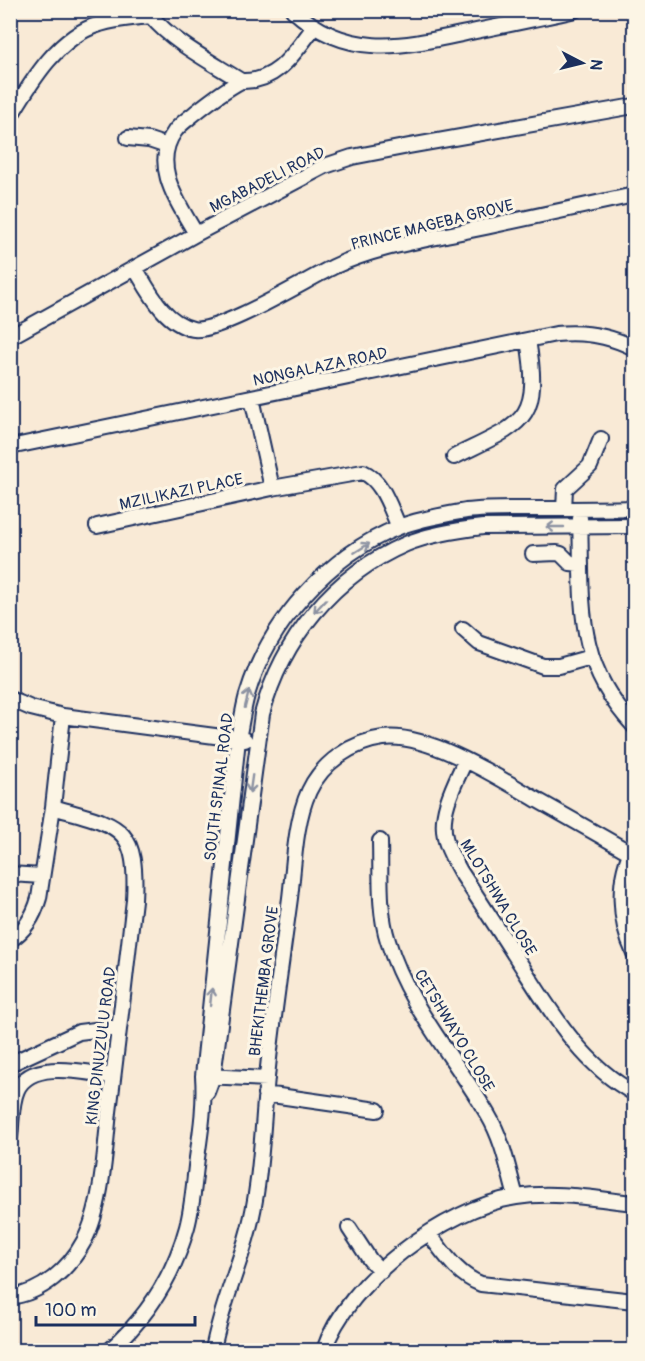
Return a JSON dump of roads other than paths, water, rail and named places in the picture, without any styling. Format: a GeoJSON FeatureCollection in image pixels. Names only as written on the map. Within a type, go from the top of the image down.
{"type":"FeatureCollection","features":[{"type":"Feature","properties":{"kind":"street"},"geometry":{"type":"LineString","coordinates":[[293,10],[314,27],[335,38],[366,46],[393,47],[575,10]]}},
{"type":"Feature","properties":{"kind":"street"},"geometry":{"type":"LineString","coordinates":[[10,117],[33,81],[66,42],[79,33],[100,24],[151,13],[178,39],[241,81]]}},
{"type":"Feature","properties":{"kind":"street"},"geometry":{"type":"LineString","coordinates":[[196,234],[166,177],[167,146],[176,130],[221,92],[241,81],[260,80],[274,73],[292,56],[314,27]]}},
{"type":"Feature","properties":{"kind":"street","name":"MGABADELI ROAD"},"geometry":{"type":"LineString","coordinates":[[10,337],[311,172],[352,157],[634,106]]}},
{"type":"Feature","properties":{"kind":"street"},"geometry":{"type":"LineString","coordinates":[[128,138],[148,140],[167,146]]}},
{"type":"Feature","properties":{"kind":"street","name":"PRINCE MAGEBA GROVE"},"geometry":{"type":"LineString","coordinates":[[135,268],[154,299],[174,320],[194,329],[204,329],[241,314],[334,267],[371,253],[634,195]]}},
{"type":"Feature","properties":{"kind":"street","name":"NONGALAZA ROAD"},"geometry":{"type":"LineString","coordinates":[[11,445],[570,332],[596,334],[634,348]]}},
{"type":"Feature","properties":{"kind":"street"},"geometry":{"type":"LineString","coordinates":[[454,457],[507,430],[518,423],[524,414],[533,385],[528,340]]}},
{"type":"Feature","properties":{"kind":"street"},"geometry":{"type":"LineString","coordinates":[[252,398],[272,488]]}},
{"type":"Feature","properties":{"kind":"street"},"geometry":{"type":"LineString","coordinates":[[564,509],[565,489],[590,466],[601,438]]}},
{"type":"Feature","properties":{"kind":"street","name":"MZILIKAZI PLACE"},"geometry":{"type":"LineString","coordinates":[[97,526],[272,488],[363,472],[369,475],[381,489],[399,527]]}},
{"type":"Feature","properties":{"kind":"street","name":"SOUTH SPINAL ROAD"},"geometry":{"type":"LineString","coordinates":[[208,1076],[238,740],[247,695],[258,666],[271,641],[304,595],[323,575],[348,556],[399,527],[465,511],[486,509],[634,508]]}},
{"type":"Feature","properties":{"kind":"street"},"geometry":{"type":"LineString","coordinates":[[580,509],[583,622],[591,657],[610,696],[634,726]]}},
{"type":"Feature","properties":{"kind":"street","name":"SOUTH SPINAL ROAD"},"geometry":{"type":"LineString","coordinates":[[110,1350],[140,1320],[153,1302],[179,1252],[190,1207],[257,742],[269,689],[279,663],[295,637],[316,610],[334,592],[375,560],[408,543],[460,530],[483,527],[634,526]]}},
{"type":"Feature","properties":{"kind":"street"},"geometry":{"type":"LineString","coordinates":[[533,554],[557,553],[570,562],[581,564]]}},
{"type":"Feature","properties":{"kind":"street"},"geometry":{"type":"LineString","coordinates":[[463,629],[479,643],[543,666],[559,666],[591,657]]}},
{"type":"Feature","properties":{"kind":"street"},"geometry":{"type":"LineString","coordinates":[[12,702],[63,716],[257,742]]}},
{"type":"Feature","properties":{"kind":"street"},"geometry":{"type":"LineString","coordinates":[[10,940],[29,923],[36,910],[53,807],[63,716]]}},
{"type":"Feature","properties":{"kind":"street","name":"BHEKITHEMBA GROVE"},"geometry":{"type":"LineString","coordinates":[[213,1350],[223,1309],[251,1221],[259,1175],[265,1094],[299,828],[309,791],[319,775],[342,753],[365,743],[385,738],[425,743],[465,761]]}},
{"type":"Feature","properties":{"kind":"street"},"geometry":{"type":"LineString","coordinates":[[465,761],[633,851],[622,898],[630,924],[634,953]]}},
{"type":"Feature","properties":{"kind":"street","name":"MLOTSHWA CLOSE"},"geometry":{"type":"LineString","coordinates":[[465,761],[444,818],[443,828],[450,852],[479,901],[571,1038],[608,1076],[634,1093]]}},
{"type":"Feature","properties":{"kind":"street","name":"KING DINUZULU ROAD"},"geometry":{"type":"LineString","coordinates":[[10,1297],[30,1292],[60,1272],[69,1264],[85,1240],[102,1170],[134,900],[135,872],[133,855],[127,840],[115,827],[53,807]]}},
{"type":"Feature","properties":{"kind":"street","name":"CETSHWAYO CLOSE"},"geometry":{"type":"LineString","coordinates":[[380,841],[383,907],[390,948],[420,1010],[489,1116],[502,1146],[516,1197]]}},
{"type":"Feature","properties":{"kind":"street"},"geometry":{"type":"LineString","coordinates":[[10,874],[42,876]]}},
{"type":"Feature","properties":{"kind":"street"},"geometry":{"type":"LineString","coordinates":[[10,1064],[79,1032],[119,1027]]}},
{"type":"Feature","properties":{"kind":"street"},"geometry":{"type":"LineString","coordinates":[[10,1137],[16,1093],[21,1082],[28,1077],[44,1070],[114,1076]]}},
{"type":"Feature","properties":{"kind":"street"},"geometry":{"type":"LineString","coordinates":[[208,1076],[267,1079]]}},
{"type":"Feature","properties":{"kind":"street"},"geometry":{"type":"LineString","coordinates":[[265,1094],[377,1110]]}},
{"type":"Feature","properties":{"kind":"street"},"geometry":{"type":"LineString","coordinates":[[324,1350],[338,1319],[351,1301],[381,1271],[406,1249],[466,1212],[494,1202],[542,1194],[634,1203]]}},
{"type":"Feature","properties":{"kind":"street"},"geometry":{"type":"LineString","coordinates":[[349,1228],[370,1260],[381,1271]]}},
{"type":"Feature","properties":{"kind":"street"},"geometry":{"type":"LineString","coordinates":[[429,1234],[459,1270],[471,1280],[481,1284],[634,1301]]}}]}
